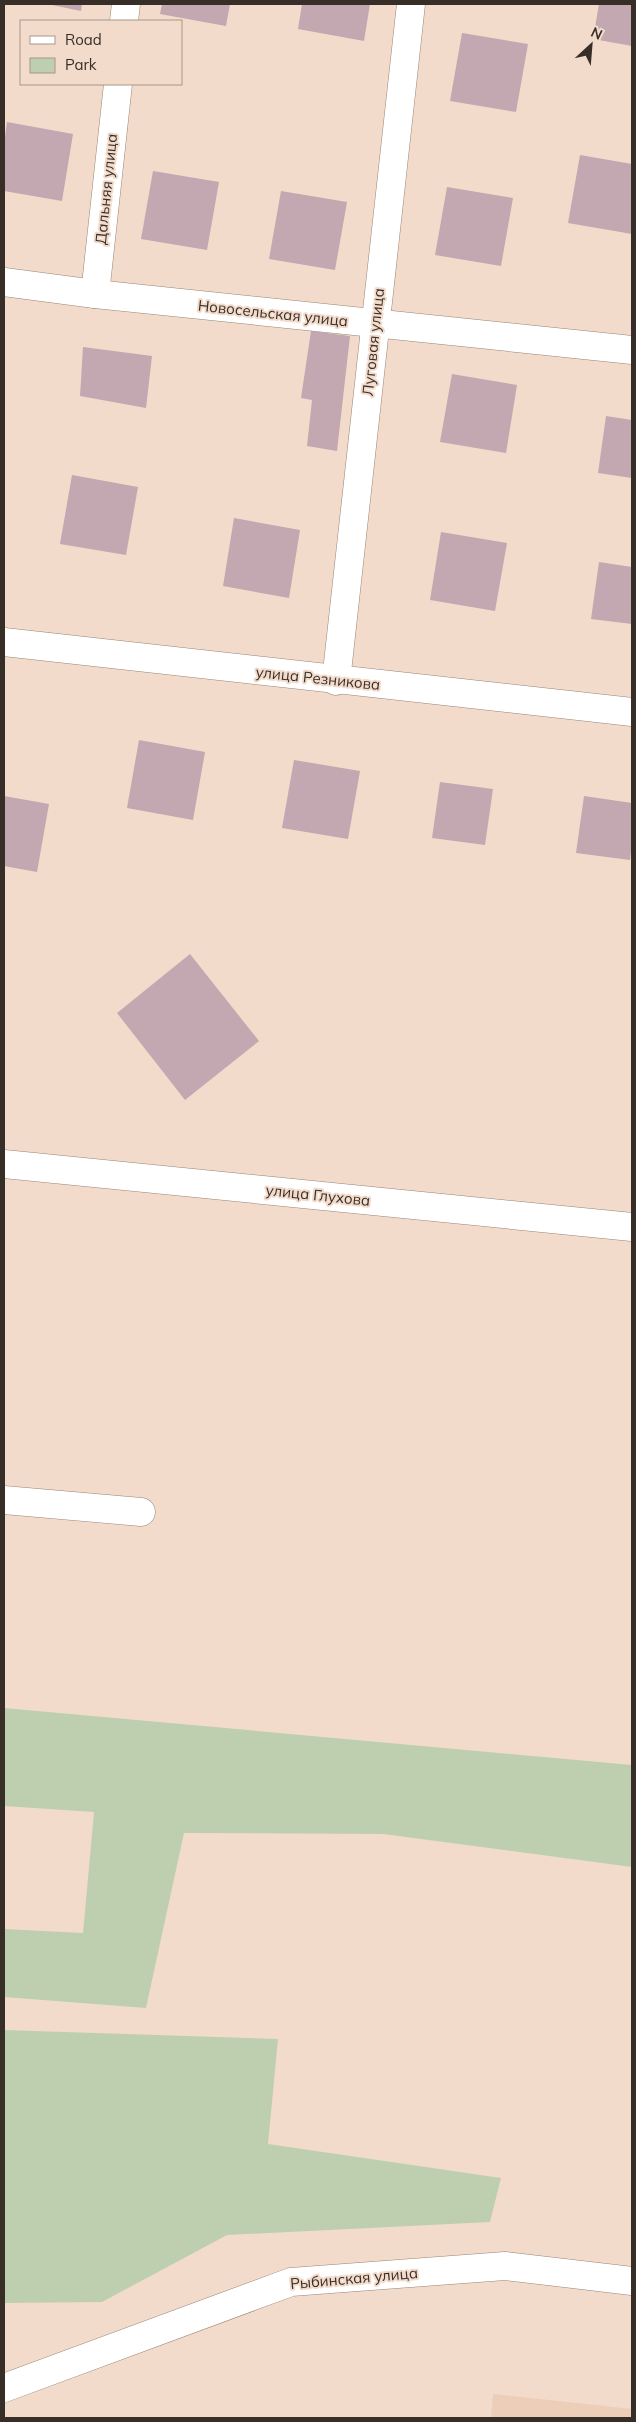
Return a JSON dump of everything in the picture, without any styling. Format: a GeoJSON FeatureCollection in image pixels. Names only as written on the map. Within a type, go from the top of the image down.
{"type":"FeatureCollection","features":[{"type":"Feature","properties":{"kind":"street"},"geometry":{"type":"LineString","coordinates":[[124,20],[126,4]]}},
{"type":"Feature","properties":{"kind":"street","name":"Луговая улица"},"geometry":{"type":"LineString","coordinates":[[336,681],[411,4]]}},
{"type":"Feature","properties":{"kind":"street","name":"Дальняя улица"},"geometry":{"type":"LineString","coordinates":[[95,294],[118,85]]}},
{"type":"Feature","properties":{"kind":"street","name":"Новосельская улица"},"geometry":{"type":"LineString","coordinates":[[4,282],[95,294],[632,350]]}},
{"type":"Feature","properties":{"kind":"street","name":"улица Резникова"},"geometry":{"type":"LineString","coordinates":[[4,642],[336,681],[632,712]]}},
{"type":"Feature","properties":{"kind":"street","name":"улица Глухова"},"geometry":{"type":"LineString","coordinates":[[4,1164],[632,1227]]}},
{"type":"Feature","properties":{"kind":"street"},"geometry":{"type":"LineString","coordinates":[[4,1500],[141,1512]]}},
{"type":"Feature","properties":{"kind":"street","name":"Рыбинская улица"},"geometry":{"type":"LineString","coordinates":[[4,2388],[291,2282],[505,2266],[632,2281]]}},
{"type":"Feature","properties":{"kind":"shaded area"},"geometry":{"type":"Polygon","coordinates":[[[493,2394],[632,2409],[632,2418],[491,2418],[493,2394]]]}},
{"type":"Feature","properties":{"kind":"green space"},"geometry":{"type":"Polygon","coordinates":[[[4,1708],[632,1765],[632,1867],[383,1834],[184,1833],[146,2008],[4,1997],[4,1929],[83,1933],[94,1812],[4,1806],[4,1708]]]}},
{"type":"Feature","properties":{"kind":"green space"},"geometry":{"type":"Polygon","coordinates":[[[4,2030],[278,2039],[268,2144],[501,2178],[490,2222],[227,2235],[102,2302],[4,2303],[4,2030]]]}},
{"type":"Feature","properties":{"kind":"building"},"geometry":{"type":"Polygon","coordinates":[[[47,4],[82,4],[81,11],[47,4]]]}},
{"type":"Feature","properties":{"kind":"building"},"geometry":{"type":"Polygon","coordinates":[[[162,4],[230,4],[226,26],[160,14],[162,4]]]}},
{"type":"Feature","properties":{"kind":"building"},"geometry":{"type":"Polygon","coordinates":[[[302,4],[370,4],[364,41],[298,29],[302,4]]]}},
{"type":"Feature","properties":{"kind":"building"},"geometry":{"type":"Polygon","coordinates":[[[599,4],[632,4],[632,46],[593,39],[599,4]]]}},
{"type":"Feature","properties":{"kind":"building"},"geometry":{"type":"Polygon","coordinates":[[[462,33],[528,44],[516,112],[450,101],[462,33]]]}},
{"type":"Feature","properties":{"kind":"building"},"geometry":{"type":"Polygon","coordinates":[[[7,122],[73,134],[62,201],[4,191],[4,144],[7,122]]]}},
{"type":"Feature","properties":{"kind":"building"},"geometry":{"type":"Polygon","coordinates":[[[580,155],[632,164],[632,234],[568,223],[580,155]]]}},
{"type":"Feature","properties":{"kind":"building"},"geometry":{"type":"Polygon","coordinates":[[[153,171],[219,182],[207,250],[141,239],[153,171]]]}},
{"type":"Feature","properties":{"kind":"building"},"geometry":{"type":"Polygon","coordinates":[[[447,187],[513,198],[501,266],[435,255],[447,187]]]}},
{"type":"Feature","properties":{"kind":"building"},"geometry":{"type":"Polygon","coordinates":[[[281,191],[347,202],[335,270],[269,259],[281,191]]]}},
{"type":"Feature","properties":{"kind":"building"},"geometry":{"type":"Polygon","coordinates":[[[311,331],[350,336],[337,451],[307,446],[312,400],[301,398],[311,331]]]}},
{"type":"Feature","properties":{"kind":"building"},"geometry":{"type":"Polygon","coordinates":[[[83,347],[152,356],[146,408],[80,396],[83,347]]]}},
{"type":"Feature","properties":{"kind":"building"},"geometry":{"type":"Polygon","coordinates":[[[452,374],[517,385],[506,453],[440,442],[452,374]]]}},
{"type":"Feature","properties":{"kind":"building"},"geometry":{"type":"Polygon","coordinates":[[[606,416],[632,420],[632,478],[598,473],[606,416]]]}},
{"type":"Feature","properties":{"kind":"building"},"geometry":{"type":"Polygon","coordinates":[[[72,475],[138,487],[126,555],[60,544],[72,475]]]}},
{"type":"Feature","properties":{"kind":"building"},"geometry":{"type":"Polygon","coordinates":[[[234,518],[300,530],[289,598],[223,586],[234,518]]]}},
{"type":"Feature","properties":{"kind":"building"},"geometry":{"type":"Polygon","coordinates":[[[441,532],[507,543],[495,611],[430,600],[441,532]]]}},
{"type":"Feature","properties":{"kind":"building"},"geometry":{"type":"Polygon","coordinates":[[[599,562],[632,567],[632,624],[591,619],[599,562]]]}},
{"type":"Feature","properties":{"kind":"building"},"geometry":{"type":"Polygon","coordinates":[[[139,740],[205,752],[193,820],[127,808],[139,740]]]}},
{"type":"Feature","properties":{"kind":"building"},"geometry":{"type":"Polygon","coordinates":[[[294,760],[360,771],[348,839],[282,828],[294,760]]]}},
{"type":"Feature","properties":{"kind":"building"},"geometry":{"type":"Polygon","coordinates":[[[440,782],[493,789],[485,845],[432,838],[440,782]]]}},
{"type":"Feature","properties":{"kind":"building"},"geometry":{"type":"Polygon","coordinates":[[[4,796],[49,804],[37,872],[4,866],[4,796]]]}},
{"type":"Feature","properties":{"kind":"building"},"geometry":{"type":"Polygon","coordinates":[[[584,796],[632,803],[630,860],[576,853],[584,796]]]}},
{"type":"Feature","properties":{"kind":"building"},"geometry":{"type":"Polygon","coordinates":[[[190,954],[259,1041],[185,1100],[117,1013],[190,954]]]}}]}
